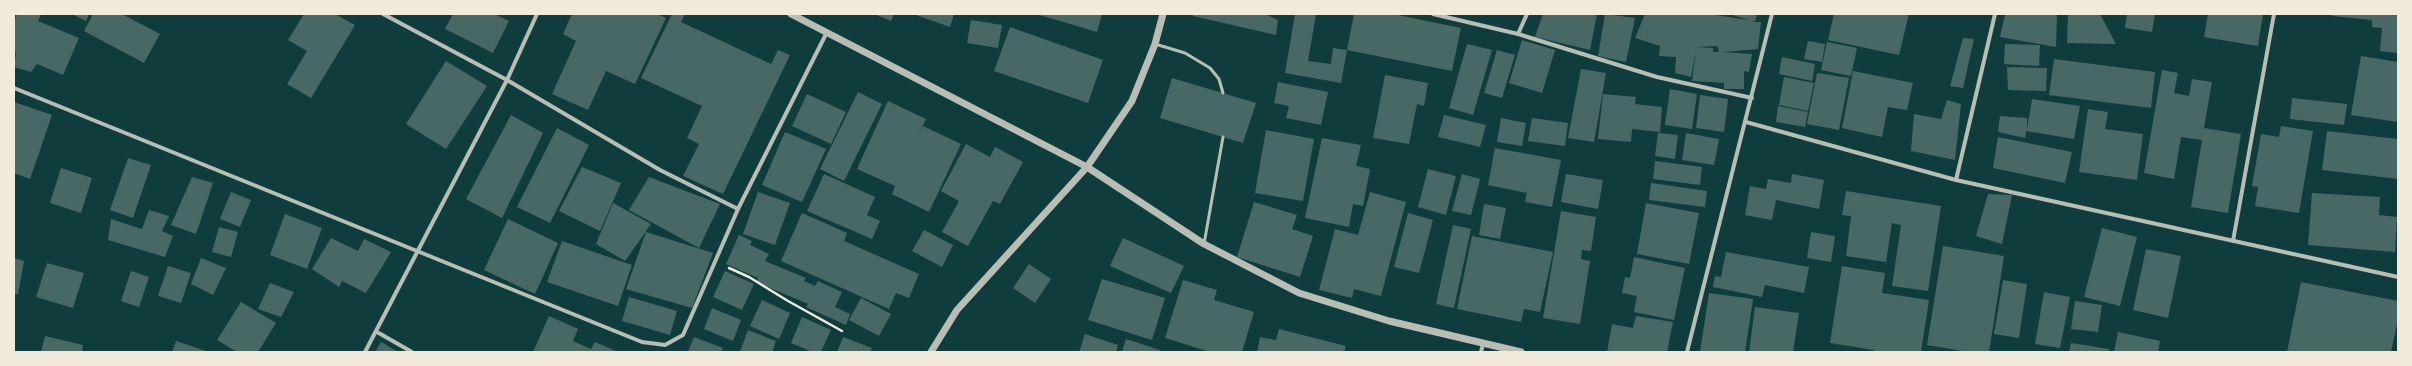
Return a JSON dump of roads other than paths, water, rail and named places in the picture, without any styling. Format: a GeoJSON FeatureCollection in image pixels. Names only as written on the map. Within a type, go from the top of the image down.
{"type":"FeatureCollection","features":[{"type":"Feature","properties":{"kind":"street"},"geometry":{"type":"LineString","coordinates":[[383,14],[507,80],[660,170],[738,209]]}},
{"type":"Feature","properties":{"kind":"street"},"geometry":{"type":"LineString","coordinates":[[365,352],[377,332],[507,80],[537,14]]}},
{"type":"Feature","properties":{"kind":"street"},"geometry":{"type":"LineString","coordinates":[[791,14],[1087,168],[1204,244],[1299,293],[1389,321],[1521,352]]}},
{"type":"Feature","properties":{"kind":"street"},"geometry":{"type":"LineString","coordinates":[[931,352],[957,310],[1087,168],[1132,101],[1155,44],[1163,14]]}},
{"type":"Feature","properties":{"kind":"street"},"geometry":{"type":"LineString","coordinates":[[1433,14],[1518,34],[1657,77],[1752,98]]}},
{"type":"Feature","properties":{"kind":"street"},"geometry":{"type":"LineString","coordinates":[[1518,34],[1526,14]]}},
{"type":"Feature","properties":{"kind":"street"},"geometry":{"type":"LineString","coordinates":[[1687,352],[1772,14]]}},
{"type":"Feature","properties":{"kind":"street"},"geometry":{"type":"LineString","coordinates":[[1956,180],[1995,14]]}},
{"type":"Feature","properties":{"kind":"street"},"geometry":{"type":"LineString","coordinates":[[2233,240],[2274,14]]}},
{"type":"Feature","properties":{"kind":"street"},"geometry":{"type":"LineString","coordinates":[[14,88],[418,252],[653,345],[665,345],[682,334],[738,209],[827,32]]}},
{"type":"Feature","properties":{"kind":"street"},"geometry":{"type":"LineString","coordinates":[[1746,122],[1956,180],[2398,277]]}},
{"type":"Feature","properties":{"kind":"street"},"geometry":{"type":"LineString","coordinates":[[377,332],[412,352]]}},
{"type":"Feature","properties":{"kind":"street"},"geometry":{"type":"LineString","coordinates":[[1481,352],[1483,344]]}},
{"type":"Feature","properties":{"kind":"lane"},"geometry":{"type":"LineString","coordinates":[[1155,44],[1185,53],[1205,65],[1219,79],[1223,93]]}},
{"type":"Feature","properties":{"kind":"lane"},"geometry":{"type":"LineString","coordinates":[[1204,244],[1223,137]]}}]}
